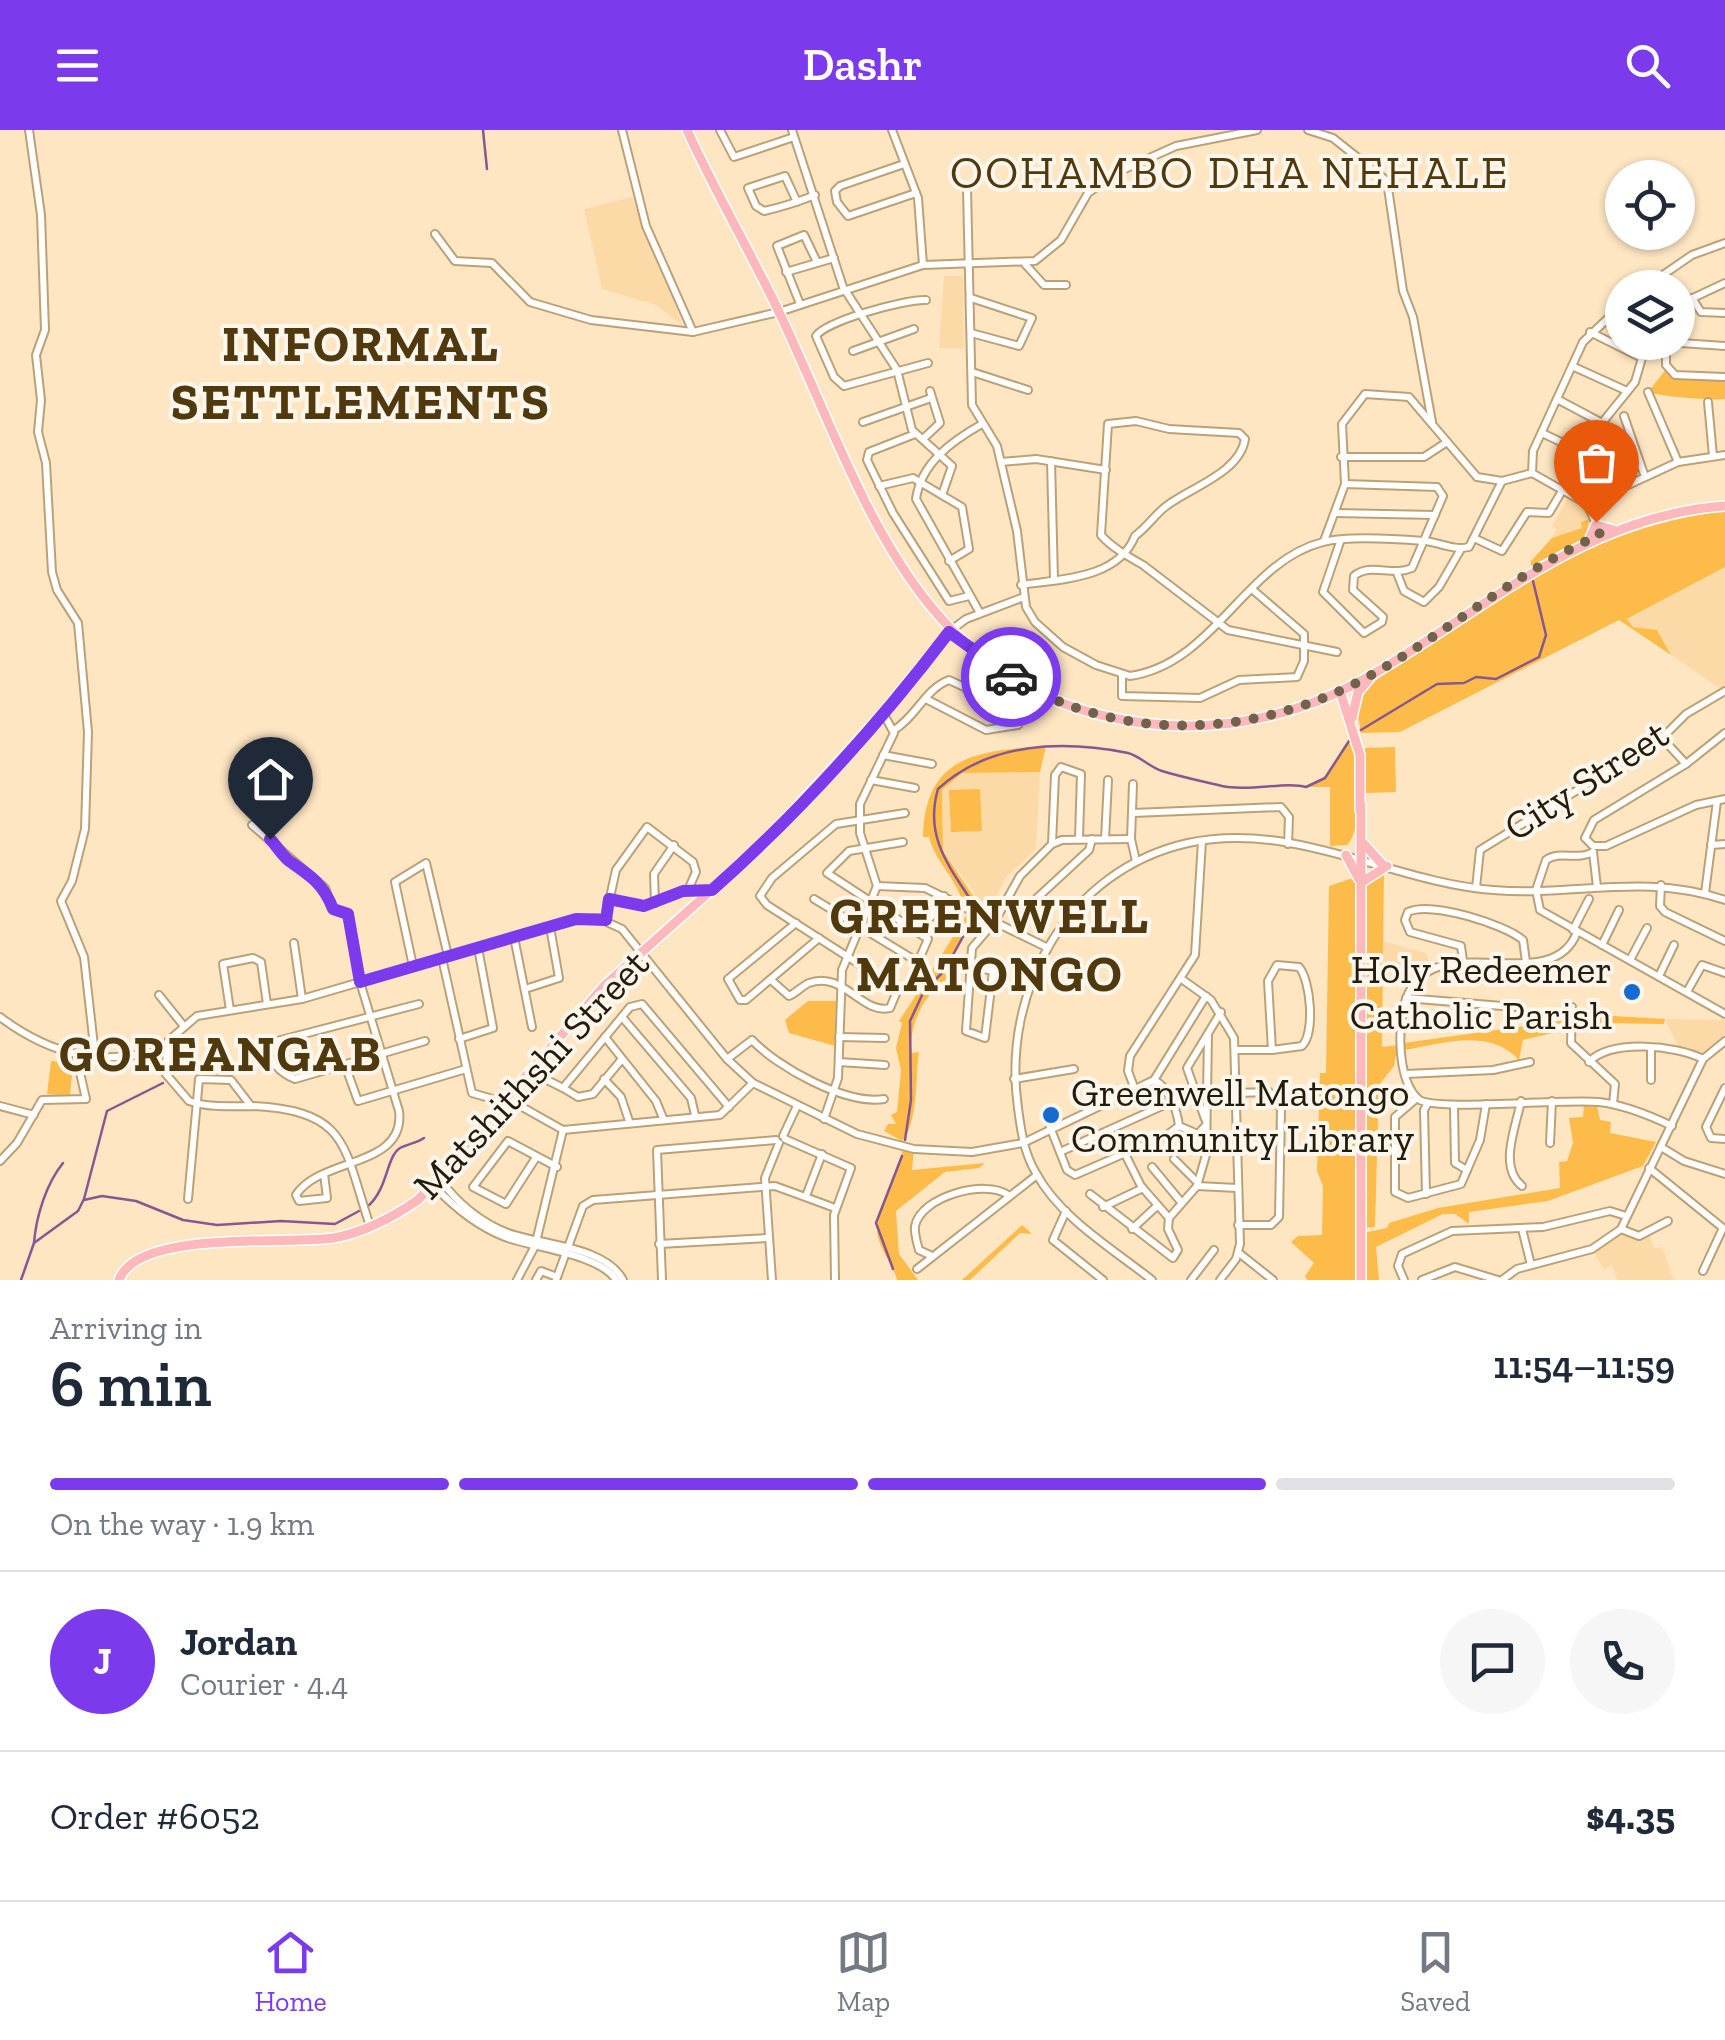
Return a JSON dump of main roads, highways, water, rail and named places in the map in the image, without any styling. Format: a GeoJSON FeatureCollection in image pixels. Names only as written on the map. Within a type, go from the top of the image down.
{"type":"FeatureCollection","features":[{"type":"Feature","properties":{"kind":"main road"},"geometry":{"type":"LineString","coordinates":[[687,130],[779,312],[874,524],[949,632],[1054,703],[1142,724],[1203,726],[1270,717],[1324,698],[1375,673],[1588,540],[1598,530],[1725,506]]}},
{"type":"Feature","properties":{"kind":"main road","name":"Matshithshi Street"},"geometry":{"type":"LineString","coordinates":[[119,1280],[134,1262],[191,1245],[330,1238],[402,1211],[437,1182],[604,985],[764,844],[883,713],[949,632]]}},
{"type":"Feature","properties":{"kind":"main road"},"geometry":{"type":"LineString","coordinates":[[1351,717],[1358,692],[1375,673]]}},
{"type":"Feature","properties":{"kind":"main road"},"geometry":{"type":"LineString","coordinates":[[1340,691],[1360,754],[1361,1280]]}},
{"type":"Feature","properties":{"kind":"main road"},"geometry":{"type":"LineString","coordinates":[[1324,698],[1351,717]]}},
{"type":"Feature","properties":{"kind":"main road"},"geometry":{"type":"LineString","coordinates":[[1361,882],[1344,854],[1362,840]]}},
{"type":"Feature","properties":{"kind":"main road"},"geometry":{"type":"LineString","coordinates":[[1361,882],[1385,865],[1362,840]]}},
{"type":"Feature","properties":{"kind":"waterway"},"geometry":{"type":"LineString","coordinates":[[483,130],[487,169]]}},
{"type":"Feature","properties":{"kind":"waterway"},"geometry":{"type":"LineString","coordinates":[[1361,730],[1437,684],[1464,683],[1476,677],[1496,679],[1539,657],[1546,635],[1533,581]]}},
{"type":"Feature","properties":{"kind":"waterway"},"geometry":{"type":"LineString","coordinates":[[974,905],[941,850],[934,822],[938,789],[980,762],[1027,748],[1078,747],[1128,753],[1162,771],[1222,786],[1306,787],[1325,778],[1349,741]]}},
{"type":"Feature","properties":{"kind":"waterway"},"geometry":{"type":"LineString","coordinates":[[905,1140],[911,1100],[910,1021],[924,991],[944,971],[974,917]]}},
{"type":"Feature","properties":{"kind":"waterway"},"geometry":{"type":"LineString","coordinates":[[21,1280],[34,1243],[78,1211],[107,1111],[163,1083]]}},
{"type":"Feature","properties":{"kind":"waterway"},"geometry":{"type":"LineString","coordinates":[[368,1206],[375,1199],[395,1152],[424,1138]]}},
{"type":"Feature","properties":{"kind":"waterway"},"geometry":{"type":"LineString","coordinates":[[893,1269],[876,1223],[902,1156]]}},
{"type":"Feature","properties":{"kind":"waterway"},"geometry":{"type":"LineString","coordinates":[[34,1243],[43,1201],[63,1163]]}},
{"type":"Feature","properties":{"kind":"waterway"},"geometry":{"type":"LineString","coordinates":[[84,1200],[102,1196],[136,1201],[183,1220],[217,1225],[281,1221],[335,1224],[359,1211]]}},
{"type":"Feature","properties":{"kind":"place","name":"Holy Redeemer Catholic Parish"},"geometry":{"type":"Point","coordinates":[1632,992]}},
{"type":"Feature","properties":{"kind":"place","name":"Greenwell Matongo Community Library"},"geometry":{"type":"Point","coordinates":[1051,1115]}},
{"type":"Feature","properties":{"kind":"district","name":"OOHAMBO DHA NEHALE"},"geometry":{"type":"Point","coordinates":[1230,173]}},
{"type":"Feature","properties":{"kind":"district","name":"INFORMAL SETTLEMENTS"},"geometry":{"type":"Point","coordinates":[361,373]}},
{"type":"Feature","properties":{"kind":"district","name":"GREENWELL MATONGO"},"geometry":{"type":"Point","coordinates":[990,945]}},
{"type":"Feature","properties":{"kind":"district","name":"GOREANGAB"},"geometry":{"type":"Point","coordinates":[221,1054]}}]}
